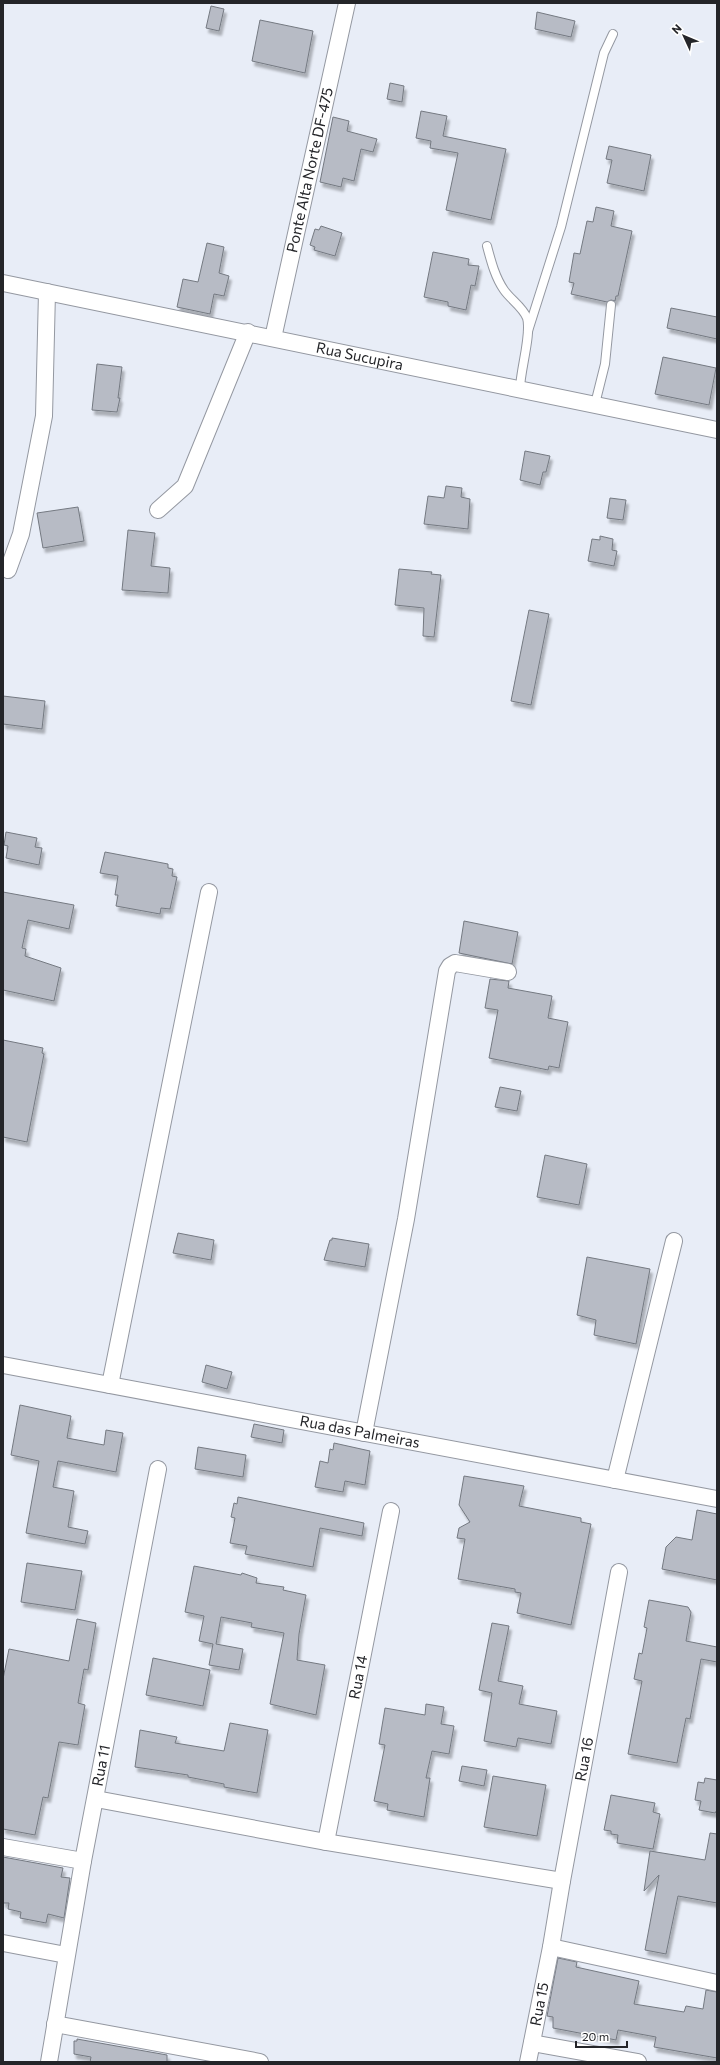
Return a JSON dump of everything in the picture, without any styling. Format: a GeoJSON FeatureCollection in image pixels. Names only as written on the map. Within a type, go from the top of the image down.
{"type":"FeatureCollection","features":[{"type":"Feature","properties":{"kind":"street","name":"Ponte Alta Norte DF-475"},"geometry":{"type":"LineString","coordinates":[[273,338],[347,3]]}},
{"type":"Feature","properties":{"kind":"street","name":"Rua Sucupira"},"geometry":{"type":"LineString","coordinates":[[3,283],[248,332],[717,430]]}},
{"type":"Feature","properties":{"kind":"street"},"geometry":{"type":"LineString","coordinates":[[8,570],[21,534],[44,416],[47,292]]}},
{"type":"Feature","properties":{"kind":"street"},"geometry":{"type":"LineString","coordinates":[[158,510],[185,486],[248,332]]}},
{"type":"Feature","properties":{"kind":"street"},"geometry":{"type":"LineString","coordinates":[[110,1385],[209,892]]}},
{"type":"Feature","properties":{"kind":"street"},"geometry":{"type":"LineString","coordinates":[[364,1433],[406,1219],[447,971],[450,966],[455,963],[508,972]]}},
{"type":"Feature","properties":{"kind":"street"},"geometry":{"type":"LineString","coordinates":[[615,1480],[674,1241]]}},
{"type":"Feature","properties":{"kind":"street","name":"Rua das Palmeiras"},"geometry":{"type":"LineString","coordinates":[[3,1365],[717,1499]]}},
{"type":"Feature","properties":{"kind":"street","name":"Rua 11"},"geometry":{"type":"LineString","coordinates":[[49,2062],[83,1861],[158,1469]]}},
{"type":"Feature","properties":{"kind":"street","name":"Rua 14"},"geometry":{"type":"LineString","coordinates":[[326,1842],[391,1511]]}},
{"type":"Feature","properties":{"kind":"street","name":"Rua 16"},"geometry":{"type":"LineString","coordinates":[[552,1947],[562,1881],[619,1572]]}},
{"type":"Feature","properties":{"kind":"street"},"geometry":{"type":"LineString","coordinates":[[96,1799],[326,1842],[562,1881]]}},
{"type":"Feature","properties":{"kind":"street"},"geometry":{"type":"LineString","coordinates":[[3,1847],[83,1861]]}},
{"type":"Feature","properties":{"kind":"street"},"geometry":{"type":"LineString","coordinates":[[3,1943],[66,1955]]}},
{"type":"Feature","properties":{"kind":"street"},"geometry":{"type":"LineString","coordinates":[[552,1947],[717,1983]]}},
{"type":"Feature","properties":{"kind":"street","name":"Rua 15"},"geometry":{"type":"LineString","coordinates":[[528,2062],[552,1947]]}},
{"type":"Feature","properties":{"kind":"street"},"geometry":{"type":"LineString","coordinates":[[55,2024],[260,2062]]}},
{"type":"Feature","properties":{"kind":"street"},"geometry":{"type":"LineString","coordinates":[[532,2043],[638,2062]]}},
{"type":"Feature","properties":{"kind":"lane"},"geometry":{"type":"LineString","coordinates":[[520,389],[520,373],[528,331],[561,227],[604,54],[613,34]]}},
{"type":"Feature","properties":{"kind":"lane"},"geometry":{"type":"LineString","coordinates":[[487,246],[494,271],[504,290],[527,318],[528,331]]}},
{"type":"Feature","properties":{"kind":"lane"},"geometry":{"type":"LineString","coordinates":[[595,404],[605,364],[611,305]]}},
{"type":"Feature","properties":{"kind":"building"},"geometry":{"type":"Polygon","coordinates":[[[211,6],[224,9],[219,31],[206,28],[211,6]]]}},
{"type":"Feature","properties":{"kind":"building"},"geometry":{"type":"Polygon","coordinates":[[[537,12],[575,21],[571,37],[535,29],[537,12]]]}},
{"type":"Feature","properties":{"kind":"building"},"geometry":{"type":"Polygon","coordinates":[[[260,20],[313,31],[305,73],[252,61],[260,20]]]}},
{"type":"Feature","properties":{"kind":"building"},"geometry":{"type":"Polygon","coordinates":[[[390,83],[404,86],[402,102],[387,99],[390,83]]]}},
{"type":"Feature","properties":{"kind":"building"},"geometry":{"type":"Polygon","coordinates":[[[421,111],[447,116],[443,136],[506,149],[491,220],[446,210],[458,153],[430,148],[431,141],[416,138],[421,111]]]}},
{"type":"Feature","properties":{"kind":"building"},"geometry":{"type":"Polygon","coordinates":[[[333,117],[349,121],[347,131],[377,139],[373,152],[361,149],[354,181],[343,178],[341,187],[320,182],[333,117]]]}},
{"type":"Feature","properties":{"kind":"building"},"geometry":{"type":"Polygon","coordinates":[[[609,146],[651,155],[644,191],[607,183],[612,160],[606,159],[609,146]]]}},
{"type":"Feature","properties":{"kind":"building"},"geometry":{"type":"Polygon","coordinates":[[[596,207],[614,211],[611,226],[632,231],[618,296],[616,296],[615,301],[611,300],[607,302],[571,294],[574,283],[569,282],[574,253],[580,254],[587,221],[593,222],[596,207]]]}},
{"type":"Feature","properties":{"kind":"building"},"geometry":{"type":"Polygon","coordinates":[[[321,226],[342,233],[335,256],[314,250],[315,247],[310,245],[315,229],[319,230],[321,226]]]}},
{"type":"Feature","properties":{"kind":"building"},"geometry":{"type":"Polygon","coordinates":[[[207,243],[224,247],[219,273],[229,276],[224,296],[214,294],[210,314],[177,307],[183,279],[198,282],[207,243]]]}},
{"type":"Feature","properties":{"kind":"building"},"geometry":{"type":"Polygon","coordinates":[[[433,252],[469,259],[468,265],[479,266],[475,286],[471,285],[466,310],[448,306],[448,302],[424,297],[433,252]]]}},
{"type":"Feature","properties":{"kind":"building"},"geometry":{"type":"Polygon","coordinates":[[[671,308],[717,317],[717,339],[667,328],[671,308]]]}},
{"type":"Feature","properties":{"kind":"building"},"geometry":{"type":"Polygon","coordinates":[[[663,357],[716,368],[709,405],[655,394],[663,357]]]}},
{"type":"Feature","properties":{"kind":"building"},"geometry":{"type":"Polygon","coordinates":[[[97,364],[122,367],[118,398],[120,398],[117,412],[92,410],[97,364]]]}},
{"type":"Feature","properties":{"kind":"building"},"geometry":{"type":"Polygon","coordinates":[[[525,451],[550,456],[546,472],[543,472],[540,485],[520,480],[525,451]]]}},
{"type":"Feature","properties":{"kind":"building"},"geometry":{"type":"Polygon","coordinates":[[[446,486],[462,488],[461,497],[470,499],[468,529],[424,524],[428,496],[444,498],[446,486]]]}},
{"type":"Feature","properties":{"kind":"building"},"geometry":{"type":"Polygon","coordinates":[[[610,498],[626,500],[623,520],[607,518],[610,498]]]}},
{"type":"Feature","properties":{"kind":"building"},"geometry":{"type":"Polygon","coordinates":[[[78,507],[84,541],[43,548],[37,513],[78,507]]]}},
{"type":"Feature","properties":{"kind":"building"},"geometry":{"type":"Polygon","coordinates":[[[128,530],[155,533],[151,566],[170,568],[168,593],[122,590],[128,530]]]}},
{"type":"Feature","properties":{"kind":"building"},"geometry":{"type":"Polygon","coordinates":[[[600,536],[613,539],[612,550],[617,551],[614,566],[588,561],[592,539],[600,540],[600,536]]]}},
{"type":"Feature","properties":{"kind":"building"},"geometry":{"type":"Polygon","coordinates":[[[399,569],[432,572],[431,574],[441,575],[434,637],[423,636],[424,608],[395,605],[399,569]]]}},
{"type":"Feature","properties":{"kind":"building"},"geometry":{"type":"Polygon","coordinates":[[[529,610],[549,614],[531,705],[511,701],[529,610]]]}},
{"type":"Feature","properties":{"kind":"building"},"geometry":{"type":"Polygon","coordinates":[[[3,696],[45,701],[42,729],[3,724],[3,696]]]}},
{"type":"Feature","properties":{"kind":"building"},"geometry":{"type":"Polygon","coordinates":[[[6,832],[37,838],[35,847],[42,848],[39,865],[6,858],[8,846],[4,845],[6,832]]]}},
{"type":"Feature","properties":{"kind":"building"},"geometry":{"type":"Polygon","coordinates":[[[105,852],[168,864],[168,868],[173,869],[172,876],[177,877],[170,909],[161,908],[160,914],[116,906],[118,895],[115,895],[118,876],[100,873],[105,852]]]}},
{"type":"Feature","properties":{"kind":"building"},"geometry":{"type":"Polygon","coordinates":[[[3,892],[74,905],[69,929],[28,920],[22,948],[26,949],[25,956],[61,968],[54,1001],[3,990],[3,892]]]}},
{"type":"Feature","properties":{"kind":"building"},"geometry":{"type":"Polygon","coordinates":[[[464,921],[518,932],[512,964],[459,953],[464,921]]]}},
{"type":"Feature","properties":{"kind":"building"},"geometry":{"type":"Polygon","coordinates":[[[490,979],[509,981],[508,988],[552,996],[548,1018],[568,1022],[559,1068],[549,1066],[548,1070],[489,1058],[498,1010],[485,1008],[490,979]]]}},
{"type":"Feature","properties":{"kind":"building"},"geometry":{"type":"Polygon","coordinates":[[[3,1040],[43,1048],[42,1053],[44,1054],[27,1142],[3,1137],[3,1040]]]}},
{"type":"Feature","properties":{"kind":"building"},"geometry":{"type":"Polygon","coordinates":[[[500,1087],[521,1091],[517,1111],[495,1107],[500,1087]]]}},
{"type":"Feature","properties":{"kind":"building"},"geometry":{"type":"Polygon","coordinates":[[[545,1155],[587,1164],[579,1205],[537,1197],[545,1155]]]}},
{"type":"Feature","properties":{"kind":"building"},"geometry":{"type":"Polygon","coordinates":[[[178,1233],[214,1240],[211,1260],[173,1253],[178,1233]]]}},
{"type":"Feature","properties":{"kind":"building"},"geometry":{"type":"Polygon","coordinates":[[[332,1238],[369,1244],[365,1267],[324,1260],[332,1238]]]}},
{"type":"Feature","properties":{"kind":"building"},"geometry":{"type":"Polygon","coordinates":[[[587,1257],[650,1269],[636,1344],[594,1335],[596,1320],[577,1315],[587,1257]]]}},
{"type":"Feature","properties":{"kind":"building"},"geometry":{"type":"Polygon","coordinates":[[[206,1365],[232,1372],[227,1389],[202,1382],[206,1365]]]}},
{"type":"Feature","properties":{"kind":"building"},"geometry":{"type":"Polygon","coordinates":[[[20,1405],[71,1416],[67,1438],[104,1445],[106,1430],[123,1433],[116,1472],[58,1461],[53,1487],[74,1491],[68,1527],[88,1531],[85,1544],[26,1533],[39,1461],[11,1455],[20,1405]]]}},
{"type":"Feature","properties":{"kind":"building"},"geometry":{"type":"Polygon","coordinates":[[[254,1424],[284,1430],[282,1443],[251,1437],[254,1424]]]}},
{"type":"Feature","properties":{"kind":"building"},"geometry":{"type":"Polygon","coordinates":[[[334,1443],[370,1451],[365,1485],[345,1481],[343,1492],[315,1487],[320,1461],[328,1463],[330,1449],[333,1450],[334,1443]]]}},
{"type":"Feature","properties":{"kind":"building"},"geometry":{"type":"Polygon","coordinates":[[[198,1447],[246,1455],[243,1477],[195,1469],[198,1447]]]}},
{"type":"Feature","properties":{"kind":"building"},"geometry":{"type":"Polygon","coordinates":[[[464,1476],[524,1486],[519,1506],[581,1518],[581,1522],[591,1524],[571,1625],[517,1613],[521,1593],[515,1592],[515,1589],[458,1579],[465,1539],[457,1538],[459,1528],[470,1522],[459,1505],[464,1476]]]}},
{"type":"Feature","properties":{"kind":"building"},"geometry":{"type":"Polygon","coordinates":[[[238,1497],[364,1523],[362,1536],[320,1528],[313,1567],[245,1554],[247,1546],[230,1543],[235,1518],[231,1517],[234,1503],[237,1504],[238,1497]]]}},
{"type":"Feature","properties":{"kind":"building"},"geometry":{"type":"Polygon","coordinates":[[[697,1510],[717,1514],[717,1580],[662,1569],[666,1547],[676,1537],[692,1540],[697,1510]]]}},
{"type":"Feature","properties":{"kind":"building"},"geometry":{"type":"Polygon","coordinates":[[[27,1563],[82,1571],[75,1610],[21,1602],[27,1563]]]}},
{"type":"Feature","properties":{"kind":"building"},"geometry":{"type":"Polygon","coordinates":[[[194,1566],[241,1575],[242,1573],[257,1578],[256,1583],[284,1587],[283,1590],[306,1595],[299,1634],[297,1660],[325,1665],[316,1715],[270,1704],[284,1633],[251,1627],[252,1623],[221,1617],[216,1644],[243,1649],[239,1670],[209,1665],[213,1644],[199,1641],[204,1616],[185,1612],[194,1566]]]}},
{"type":"Feature","properties":{"kind":"building"},"geometry":{"type":"Polygon","coordinates":[[[649,1600],[688,1607],[691,1612],[686,1641],[717,1647],[717,1662],[701,1659],[690,1719],[686,1718],[677,1763],[628,1754],[642,1681],[634,1679],[639,1653],[642,1654],[647,1628],[644,1627],[649,1600]]]}},
{"type":"Feature","properties":{"kind":"building"},"geometry":{"type":"Polygon","coordinates":[[[77,1619],[96,1623],[88,1670],[84,1669],[78,1703],[85,1705],[78,1745],[59,1742],[48,1798],[43,1797],[35,1835],[3,1829],[3,1679],[9,1649],[69,1661],[77,1619]]]}},
{"type":"Feature","properties":{"kind":"building"},"geometry":{"type":"Polygon","coordinates":[[[492,1623],[509,1626],[498,1681],[523,1686],[519,1704],[557,1711],[551,1744],[518,1738],[516,1747],[484,1741],[492,1693],[479,1690],[492,1623]]]}},
{"type":"Feature","properties":{"kind":"building"},"geometry":{"type":"Polygon","coordinates":[[[153,1658],[210,1670],[203,1706],[146,1695],[153,1658]]]}},
{"type":"Feature","properties":{"kind":"building"},"geometry":{"type":"Polygon","coordinates":[[[426,1704],[444,1707],[441,1724],[454,1726],[449,1754],[432,1751],[426,1778],[430,1778],[424,1817],[387,1810],[388,1804],[374,1801],[385,1745],[379,1744],[385,1708],[425,1715],[426,1704]]]}},
{"type":"Feature","properties":{"kind":"building"},"geometry":{"type":"Polygon","coordinates":[[[230,1723],[268,1730],[257,1793],[224,1787],[224,1784],[188,1777],[188,1775],[135,1767],[140,1730],[177,1737],[175,1743],[224,1751],[230,1723]]]}},
{"type":"Feature","properties":{"kind":"building"},"geometry":{"type":"Polygon","coordinates":[[[462,1766],[487,1770],[484,1786],[459,1781],[462,1766]]]}},
{"type":"Feature","properties":{"kind":"building"},"geometry":{"type":"Polygon","coordinates":[[[493,1776],[546,1785],[537,1836],[484,1827],[493,1776]]]}},
{"type":"Feature","properties":{"kind":"building"},"geometry":{"type":"Polygon","coordinates":[[[705,1778],[717,1780],[717,1810],[715,1813],[699,1810],[701,1801],[695,1800],[698,1782],[704,1783],[705,1778]]]}},
{"type":"Feature","properties":{"kind":"building"},"geometry":{"type":"Polygon","coordinates":[[[611,1795],[655,1803],[653,1812],[660,1814],[653,1849],[617,1843],[618,1835],[611,1834],[611,1831],[604,1830],[611,1795]]]}},
{"type":"Feature","properties":{"kind":"building"},"geometry":{"type":"Polygon","coordinates":[[[710,1833],[717,1834],[717,1903],[678,1896],[666,1954],[645,1950],[659,1875],[644,1891],[650,1851],[705,1860],[710,1833]]]}},
{"type":"Feature","properties":{"kind":"building"},"geometry":{"type":"Polygon","coordinates":[[[3,1857],[63,1868],[61,1877],[70,1878],[64,1918],[48,1914],[46,1923],[20,1918],[21,1912],[8,1909],[9,1903],[3,1903],[3,1857]]]}},
{"type":"Feature","properties":{"kind":"building"},"geometry":{"type":"Polygon","coordinates":[[[558,1958],[577,1962],[576,1967],[639,1981],[634,2004],[684,2012],[686,2006],[703,2009],[706,1990],[717,1992],[717,2058],[654,2047],[656,2037],[618,2030],[616,2040],[553,2028],[553,2017],[547,2016],[558,1958]]]}},
{"type":"Feature","properties":{"kind":"building"},"geometry":{"type":"Polygon","coordinates":[[[77,2039],[167,2055],[167,2062],[90,2062],[91,2057],[74,2054],[74,2041],[77,2041],[77,2039]]]}}]}
